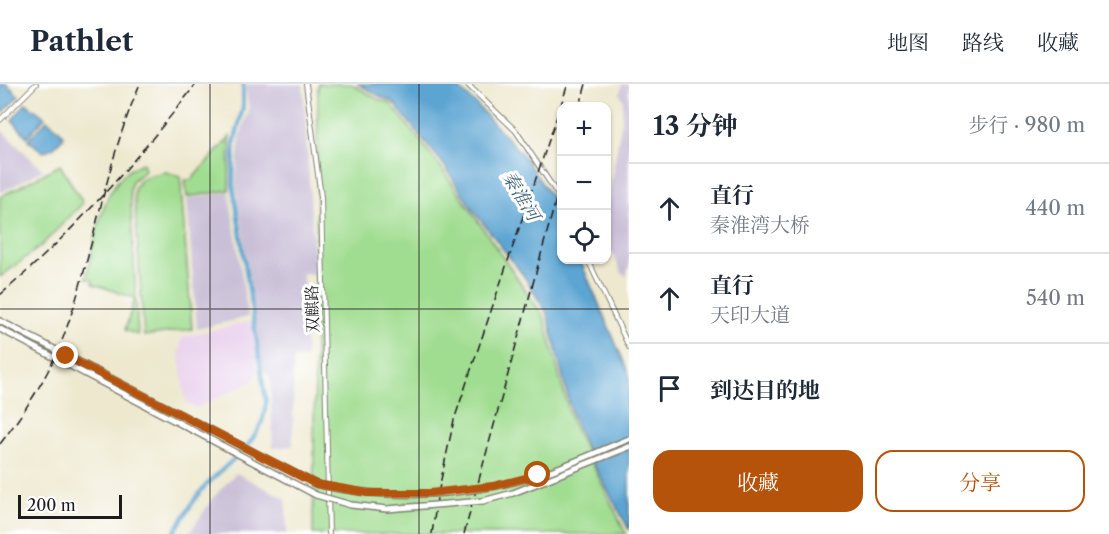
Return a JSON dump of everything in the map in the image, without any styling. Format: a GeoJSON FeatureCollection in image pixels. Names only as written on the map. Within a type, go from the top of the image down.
{"type":"FeatureCollection","features":[{"type":"Feature","properties":{"kind":"main road"},"geometry":{"type":"LineString","coordinates":[[0,321],[316,484],[368,493],[430,493],[472,489],[538,475],[629,439]]}},
{"type":"Feature","properties":{"kind":"main road"},"geometry":{"type":"LineString","coordinates":[[0,329],[316,495],[351,505],[387,509],[483,501],[513,493],[629,447]]}},
{"type":"Feature","properties":{"kind":"street"},"geometry":{"type":"LineString","coordinates":[[0,120],[36,84]]}},
{"type":"Feature","properties":{"kind":"street","name":"双麒路"},"geometry":{"type":"LineString","coordinates":[[306,84],[321,197],[329,534]]}},
{"type":"Feature","properties":{"kind":"street"},"geometry":{"type":"LineString","coordinates":[[467,84],[516,131],[557,195]]}},
{"type":"Feature","properties":{"kind":"street"},"geometry":{"type":"LineString","coordinates":[[590,264],[629,347]]}},
{"type":"Feature","properties":{"kind":"shaded area"},"geometry":{"type":"Polygon","coordinates":[[[245,84],[303,84],[315,274],[303,273],[306,357],[293,359],[293,446],[273,448],[270,377],[263,369],[236,184],[240,135],[249,110],[245,84]]]}},
{"type":"Feature","properties":{"kind":"shaded area"},"geometry":{"type":"Polygon","coordinates":[[[622,84],[629,84],[629,267],[626,276],[622,274],[611,250],[611,182],[622,119],[623,100],[620,94],[622,84]]]}},
{"type":"Feature","properties":{"kind":"shaded area"},"geometry":{"type":"Polygon","coordinates":[[[0,129],[43,170],[0,193],[0,129]]]}},
{"type":"Feature","properties":{"kind":"shaded area"},"geometry":{"type":"Polygon","coordinates":[[[229,192],[248,317],[197,329],[187,199],[229,192]]]}},
{"type":"Feature","properties":{"kind":"shaded area"},"geometry":{"type":"Polygon","coordinates":[[[252,321],[258,371],[252,382],[196,408],[186,403],[179,355],[182,337],[252,321]]]}},
{"type":"Feature","properties":{"kind":"shaded area"},"geometry":{"type":"Polygon","coordinates":[[[236,473],[286,499],[287,534],[189,534],[212,499],[236,473]]]}},
{"type":"Feature","properties":{"kind":"green space"},"geometry":{"type":"Polygon","coordinates":[[[318,84],[352,84],[379,100],[390,103],[440,166],[544,317],[571,420],[626,534],[313,534],[318,84]]]}},
{"type":"Feature","properties":{"kind":"green space"},"geometry":{"type":"Polygon","coordinates":[[[230,137],[229,190],[187,197],[185,180],[191,180],[230,137]]]}},
{"type":"Feature","properties":{"kind":"green space"},"geometry":{"type":"Polygon","coordinates":[[[143,163],[145,171],[132,181],[130,189],[138,335],[125,330],[135,298],[93,284],[93,280],[86,278],[97,229],[109,196],[117,182],[129,170],[143,163]]]}},
{"type":"Feature","properties":{"kind":"green space"},"geometry":{"type":"Polygon","coordinates":[[[60,165],[83,203],[41,246],[0,277],[0,197],[60,165]]]}},
{"type":"Feature","properties":{"kind":"green space"},"geometry":{"type":"Polygon","coordinates":[[[166,172],[180,176],[192,329],[144,336],[134,191],[142,179],[166,172]]]}},
{"type":"Feature","properties":{"kind":"water"},"geometry":{"type":"Polygon","coordinates":[[[0,84],[7,84],[19,96],[0,115],[0,84]]]}},
{"type":"Feature","properties":{"kind":"water","name":"秦淮河"},"geometry":{"type":"Polygon","coordinates":[[[358,84],[454,84],[476,104],[521,153],[557,205],[557,264],[582,264],[629,374],[629,530],[592,461],[573,418],[547,313],[523,275],[473,210],[444,165],[392,101],[358,84]]]}},
{"type":"Feature","properties":{"kind":"water"},"geometry":{"type":"Polygon","coordinates":[[[26,103],[45,117],[27,137],[12,120],[26,103]]]}},
{"type":"Feature","properties":{"kind":"water"},"geometry":{"type":"Polygon","coordinates":[[[47,120],[59,129],[64,137],[54,147],[43,152],[28,140],[47,120]]]}},
{"type":"Feature","properties":{"kind":"waterway"},"geometry":{"type":"LineString","coordinates":[[173,534],[201,491],[251,441],[264,416],[266,402],[233,184],[234,144],[243,107],[243,84]]}},
{"type":"Feature","properties":{"kind":"railway"},"geometry":{"type":"LineString","coordinates":[[0,444],[35,393],[63,338],[74,307],[117,147],[140,84]]}},
{"type":"Feature","properties":{"kind":"railway"},"geometry":{"type":"LineString","coordinates":[[0,295],[79,221],[151,140],[196,84]]}},
{"type":"Feature","properties":{"kind":"railway"},"geometry":{"type":"LineString","coordinates":[[432,534],[437,498],[454,420],[568,84]]}},
{"type":"Feature","properties":{"kind":"railway"},"geometry":{"type":"LineString","coordinates":[[581,102],[586,84]]}},
{"type":"Feature","properties":{"kind":"railway"},"geometry":{"type":"LineString","coordinates":[[464,534],[557,196]]}},
{"type":"Feature","properties":{"kind":"route"},"geometry":{"type":"LineString","coordinates":[[66,356],[316,484],[354,492],[430,493],[494,486],[538,475]]}}]}
